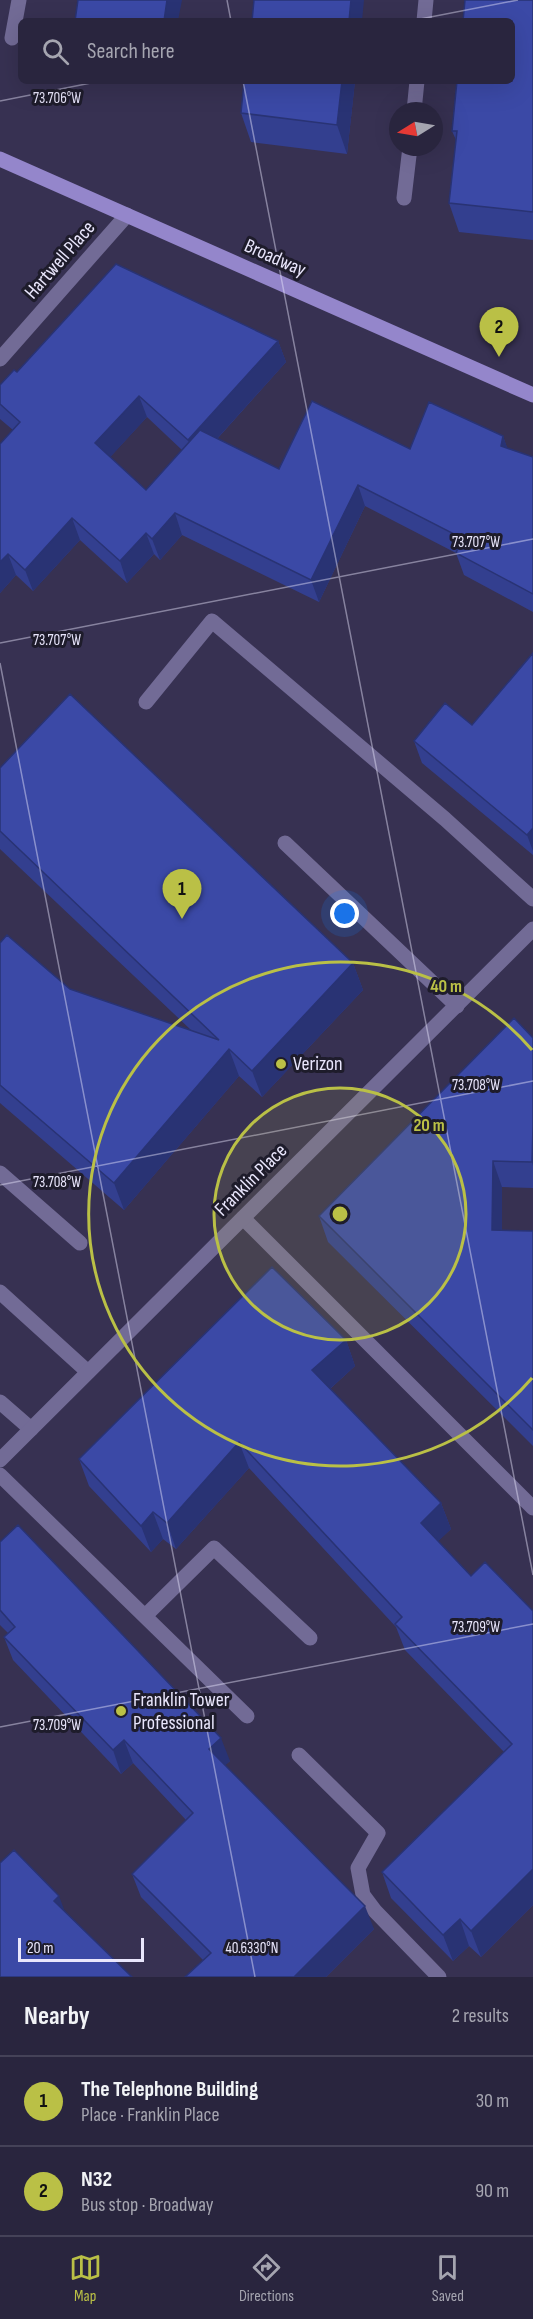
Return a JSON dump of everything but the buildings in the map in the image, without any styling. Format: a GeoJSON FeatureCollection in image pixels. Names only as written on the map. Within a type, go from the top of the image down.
{"type":"FeatureCollection","features":[{"type":"Feature","properties":{"kind":"main road","name":"Broadway"},"geometry":{"type":"LineString","coordinates":[[0,159],[533,395]]}},
{"type":"Feature","properties":{"kind":"street"},"geometry":{"type":"LineString","coordinates":[[12,38],[19,0]]}},
{"type":"Feature","properties":{"kind":"street"},"geometry":{"type":"LineString","coordinates":[[424,18],[426,0]]}},
{"type":"Feature","properties":{"kind":"street"},"geometry":{"type":"LineString","coordinates":[[415,102],[417,84]]}},
{"type":"Feature","properties":{"kind":"street"},"geometry":{"type":"LineString","coordinates":[[404,198],[409,156]]}},
{"type":"Feature","properties":{"kind":"street","name":"Hartwell Place"},"geometry":{"type":"LineString","coordinates":[[0,359],[127,215]]}},
{"type":"Feature","properties":{"kind":"street"},"geometry":{"type":"LineString","coordinates":[[146,702],[212,621],[445,819],[533,899]]}},
{"type":"Feature","properties":{"kind":"street"},"geometry":{"type":"LineString","coordinates":[[285,843],[457,1006]]}},
{"type":"Feature","properties":{"kind":"street","name":"Franklin Place"},"geometry":{"type":"LineString","coordinates":[[0,1460],[533,929]]}},
{"type":"Feature","properties":{"kind":"street"},"geometry":{"type":"LineString","coordinates":[[0,1173],[80,1243]]}},
{"type":"Feature","properties":{"kind":"street"},"geometry":{"type":"LineString","coordinates":[[243,1218],[533,1508]]}},
{"type":"Feature","properties":{"kind":"street"},"geometry":{"type":"LineString","coordinates":[[0,1292],[88,1372]]}},
{"type":"Feature","properties":{"kind":"street"},"geometry":{"type":"LineString","coordinates":[[0,1402],[31,1429]]}},
{"type":"Feature","properties":{"kind":"street"},"geometry":{"type":"LineString","coordinates":[[0,1474],[247,1716]]}},
{"type":"Feature","properties":{"kind":"street"},"geometry":{"type":"LineString","coordinates":[[145,1616],[214,1548],[310,1638]]}},
{"type":"Feature","properties":{"kind":"street"},"geometry":{"type":"LineString","coordinates":[[299,1755],[378,1833],[358,1868],[363,1895],[375,1911],[439,1977]]}},
{"type":"Feature","properties":{"kind":"place","name":"N32"},"geometry":{"type":"Point","coordinates":[499,357]}},
{"type":"Feature","properties":{"kind":"place","name":"The Telephone Building"},"geometry":{"type":"Point","coordinates":[182,919]}},
{"type":"Feature","properties":{"kind":"place","name":"Verizon"},"geometry":{"type":"Point","coordinates":[281,1064]}},
{"type":"Feature","properties":{"kind":"place","name":"Franklin Tower Professional"},"geometry":{"type":"Point","coordinates":[121,1711]}}]}
